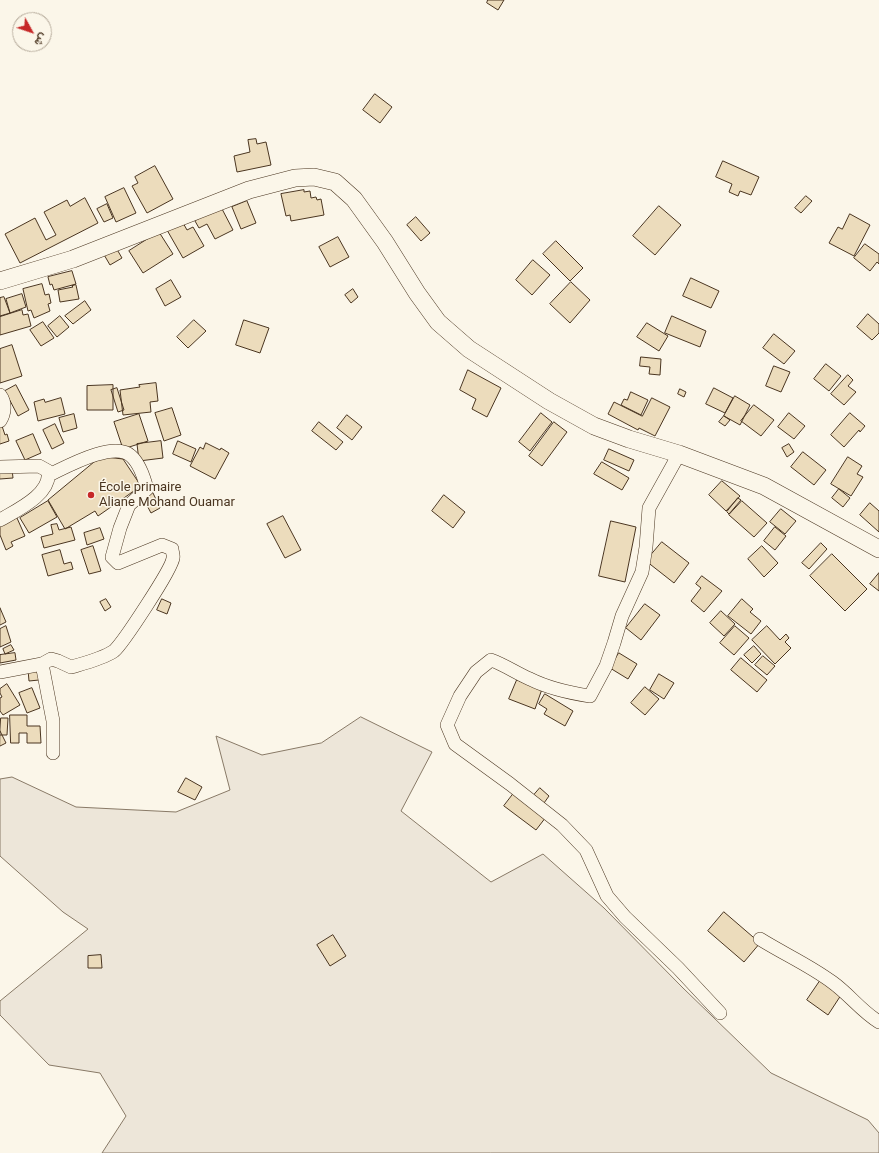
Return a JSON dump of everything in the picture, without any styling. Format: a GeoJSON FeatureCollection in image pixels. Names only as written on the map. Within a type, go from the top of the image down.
{"type":"FeatureCollection","features":[{"type":"Feature","properties":{"kind":"main road"},"geometry":{"type":"LineString","coordinates":[[0,281],[73,259],[249,190],[295,178],[314,177],[335,182],[354,199],[385,242],[417,293],[438,322],[469,349],[549,401],[594,426],[629,439],[679,454],[764,486],[879,549]]}},
{"type":"Feature","properties":{"kind":"street"},"geometry":{"type":"LineString","coordinates":[[0,395],[2,397],[4,411],[0,421]]}},
{"type":"Feature","properties":{"kind":"street"},"geometry":{"type":"LineString","coordinates":[[0,672],[42,664],[51,659],[71,667],[95,659],[114,650],[125,638],[165,577],[173,559],[172,549],[162,545],[118,563],[112,557],[120,528],[129,505],[148,489],[141,470],[130,454],[116,451],[97,453],[49,475]]}},
{"type":"Feature","properties":{"kind":"street"},"geometry":{"type":"LineString","coordinates":[[679,454],[649,508],[646,547],[642,572],[622,616],[606,666],[590,696],[569,692],[531,680],[506,666],[491,660],[476,672],[460,696],[447,725],[455,744],[510,784],[567,830],[586,850],[607,896],[625,917],[678,968],[720,1013]]}},
{"type":"Feature","properties":{"kind":"street"},"geometry":{"type":"LineString","coordinates":[[0,467],[39,466],[48,471],[49,475],[46,486],[32,500],[0,520]]}},
{"type":"Feature","properties":{"kind":"street"},"geometry":{"type":"LineString","coordinates":[[42,664],[53,721],[53,753]]}},
{"type":"Feature","properties":{"kind":"street"},"geometry":{"type":"LineString","coordinates":[[760,939],[824,976],[838,986],[869,1016],[879,1022]]}},
{"type":"Feature","properties":{"kind":"shaded area"},"geometry":{"type":"Polygon","coordinates":[[[361,717],[432,752],[401,811],[491,882],[543,854],[604,908],[683,988],[771,1073],[868,1120],[879,1133],[879,1153],[102,1153],[126,1116],[100,1073],[49,1065],[0,1015],[0,1001],[88,929],[63,912],[0,856],[0,779],[12,777],[76,807],[176,812],[230,790],[216,736],[262,755],[321,743],[361,717]]]}},
{"type":"Feature","properties":{"kind":"building"},"geometry":{"type":"Polygon","coordinates":[[[488,0],[504,0],[498,10],[487,3],[488,0]]]}},
{"type":"Feature","properties":{"kind":"building"},"geometry":{"type":"Polygon","coordinates":[[[375,94],[392,107],[380,123],[363,110],[375,94]]]}},
{"type":"Feature","properties":{"kind":"building"},"geometry":{"type":"Polygon","coordinates":[[[256,139],[257,144],[266,142],[271,165],[237,172],[234,156],[250,152],[248,140],[256,139]]]}},
{"type":"Feature","properties":{"kind":"building"},"geometry":{"type":"Polygon","coordinates":[[[723,161],[759,177],[751,195],[740,191],[738,196],[729,192],[732,184],[716,177],[723,161]]]}},
{"type":"Feature","properties":{"kind":"building"},"geometry":{"type":"Polygon","coordinates":[[[155,166],[173,199],[147,213],[132,186],[138,183],[135,177],[155,166]]]}},
{"type":"Feature","properties":{"kind":"building"},"geometry":{"type":"Polygon","coordinates":[[[124,188],[136,213],[116,222],[105,197],[124,188]]]}},
{"type":"Feature","properties":{"kind":"building"},"geometry":{"type":"Polygon","coordinates":[[[304,190],[304,192],[310,191],[311,198],[316,197],[317,200],[321,199],[324,215],[291,221],[290,215],[286,216],[281,194],[304,190]]]}},
{"type":"Feature","properties":{"kind":"building"},"geometry":{"type":"Polygon","coordinates":[[[806,196],[812,201],[801,213],[795,208],[806,196]]]}},
{"type":"Feature","properties":{"kind":"building"},"geometry":{"type":"Polygon","coordinates":[[[85,198],[98,223],[20,263],[5,234],[35,218],[46,240],[56,235],[44,212],[67,200],[70,206],[85,198]]]}},
{"type":"Feature","properties":{"kind":"building"},"geometry":{"type":"Polygon","coordinates":[[[247,201],[256,223],[241,229],[232,207],[247,201]]]}},
{"type":"Feature","properties":{"kind":"building"},"geometry":{"type":"Polygon","coordinates":[[[107,204],[113,218],[104,222],[97,209],[107,204]]]}},
{"type":"Feature","properties":{"kind":"building"},"geometry":{"type":"Polygon","coordinates":[[[659,206],[681,225],[655,255],[633,236],[659,206]]]}},
{"type":"Feature","properties":{"kind":"building"},"geometry":{"type":"Polygon","coordinates":[[[221,207],[233,230],[215,239],[207,224],[199,228],[195,221],[221,207]]]}},
{"type":"Feature","properties":{"kind":"building"},"geometry":{"type":"Polygon","coordinates":[[[850,214],[870,225],[854,256],[829,243],[838,227],[842,229],[850,214]]]}},
{"type":"Feature","properties":{"kind":"building"},"geometry":{"type":"Polygon","coordinates":[[[416,217],[430,233],[421,241],[407,225],[416,217]]]}},
{"type":"Feature","properties":{"kind":"building"},"geometry":{"type":"Polygon","coordinates":[[[182,221],[187,230],[193,227],[204,246],[183,258],[167,230],[182,221]]]}},
{"type":"Feature","properties":{"kind":"building"},"geometry":{"type":"Polygon","coordinates":[[[159,232],[173,254],[143,273],[129,251],[159,232]]]}},
{"type":"Feature","properties":{"kind":"building"},"geometry":{"type":"Polygon","coordinates":[[[338,237],[349,257],[330,267],[319,247],[338,237]]]}},
{"type":"Feature","properties":{"kind":"building"},"geometry":{"type":"Polygon","coordinates":[[[556,241],[583,268],[570,281],[543,254],[556,241]]]}},
{"type":"Feature","properties":{"kind":"building"},"geometry":{"type":"Polygon","coordinates":[[[865,244],[879,254],[879,264],[877,262],[870,271],[854,258],[865,244]]]}},
{"type":"Feature","properties":{"kind":"building"},"geometry":{"type":"Polygon","coordinates":[[[115,246],[122,258],[110,265],[103,253],[115,246]]]}},
{"type":"Feature","properties":{"kind":"building"},"geometry":{"type":"Polygon","coordinates":[[[533,260],[550,275],[532,295],[516,280],[533,260]]]}},
{"type":"Feature","properties":{"kind":"building"},"geometry":{"type":"Polygon","coordinates":[[[72,271],[76,284],[54,290],[52,284],[50,285],[48,277],[72,271]]]}},
{"type":"Feature","properties":{"kind":"building"},"geometry":{"type":"Polygon","coordinates":[[[691,278],[719,291],[711,308],[683,296],[691,278]]]}},
{"type":"Feature","properties":{"kind":"building"},"geometry":{"type":"Polygon","coordinates":[[[171,280],[181,297],[165,306],[156,289],[171,280]]]}},
{"type":"Feature","properties":{"kind":"building"},"geometry":{"type":"Polygon","coordinates":[[[571,282],[590,300],[570,323],[550,304],[571,282]]]}},
{"type":"Feature","properties":{"kind":"building"},"geometry":{"type":"Polygon","coordinates":[[[42,284],[45,295],[49,294],[51,303],[48,304],[50,311],[34,318],[31,310],[28,311],[23,289],[42,284]]]}},
{"type":"Feature","properties":{"kind":"building"},"geometry":{"type":"Polygon","coordinates":[[[76,285],[79,299],[60,302],[58,290],[76,285]]]}},
{"type":"Feature","properties":{"kind":"building"},"geometry":{"type":"Polygon","coordinates":[[[353,289],[358,297],[351,303],[345,295],[353,289]]]}},
{"type":"Feature","properties":{"kind":"building"},"geometry":{"type":"Polygon","coordinates":[[[22,294],[26,307],[10,313],[6,299],[22,294]]]}},
{"type":"Feature","properties":{"kind":"building"},"geometry":{"type":"Polygon","coordinates":[[[4,297],[10,313],[0,316],[0,298],[4,297]]]}},
{"type":"Feature","properties":{"kind":"building"},"geometry":{"type":"Polygon","coordinates":[[[85,301],[91,310],[73,324],[65,316],[85,301]]]}},
{"type":"Feature","properties":{"kind":"building"},"geometry":{"type":"Polygon","coordinates":[[[22,310],[23,315],[28,314],[31,326],[0,335],[0,317],[22,310]]]}},
{"type":"Feature","properties":{"kind":"building"},"geometry":{"type":"Polygon","coordinates":[[[868,314],[879,324],[879,333],[872,340],[857,327],[868,314]]]}},
{"type":"Feature","properties":{"kind":"building"},"geometry":{"type":"Polygon","coordinates":[[[60,316],[69,327],[57,337],[48,326],[60,316]]]}},
{"type":"Feature","properties":{"kind":"building"},"geometry":{"type":"Polygon","coordinates":[[[672,316],[706,331],[700,347],[665,333],[672,316]]]}},
{"type":"Feature","properties":{"kind":"building"},"geometry":{"type":"Polygon","coordinates":[[[194,320],[206,331],[188,348],[177,337],[194,320]]]}},
{"type":"Feature","properties":{"kind":"building"},"geometry":{"type":"Polygon","coordinates":[[[244,320],[269,328],[260,353],[236,345],[244,320]]]}},
{"type":"Feature","properties":{"kind":"building"},"geometry":{"type":"Polygon","coordinates":[[[43,322],[54,338],[41,346],[30,330],[43,322]]]}},
{"type":"Feature","properties":{"kind":"building"},"geometry":{"type":"Polygon","coordinates":[[[647,323],[668,336],[659,351],[637,337],[647,323]]]}},
{"type":"Feature","properties":{"kind":"building"},"geometry":{"type":"Polygon","coordinates":[[[774,334],[795,351],[784,364],[763,348],[774,334]]]}},
{"type":"Feature","properties":{"kind":"building"},"geometry":{"type":"Polygon","coordinates":[[[12,345],[22,376],[0,383],[0,349],[12,345]]]}},
{"type":"Feature","properties":{"kind":"building"},"geometry":{"type":"Polygon","coordinates":[[[641,357],[661,359],[660,375],[649,374],[650,367],[640,366],[641,357]]]}},
{"type":"Feature","properties":{"kind":"building"},"geometry":{"type":"Polygon","coordinates":[[[826,364],[841,376],[829,391],[814,379],[826,364]]]}},
{"type":"Feature","properties":{"kind":"building"},"geometry":{"type":"Polygon","coordinates":[[[774,366],[790,372],[781,392],[766,386],[774,366]]]}},
{"type":"Feature","properties":{"kind":"building"},"geometry":{"type":"Polygon","coordinates":[[[468,370],[501,388],[487,417],[472,409],[476,399],[460,390],[468,370]]]}},
{"type":"Feature","properties":{"kind":"building"},"geometry":{"type":"Polygon","coordinates":[[[848,375],[853,380],[848,386],[856,392],[844,405],[831,394],[848,375]]]}},
{"type":"Feature","properties":{"kind":"building"},"geometry":{"type":"Polygon","coordinates":[[[156,383],[158,401],[150,402],[151,412],[123,415],[120,390],[140,387],[139,385],[156,383]]]}},
{"type":"Feature","properties":{"kind":"building"},"geometry":{"type":"Polygon","coordinates":[[[16,385],[29,410],[18,416],[5,391],[16,385]]]}},
{"type":"Feature","properties":{"kind":"building"},"geometry":{"type":"Polygon","coordinates":[[[113,385],[113,410],[87,410],[87,386],[113,385]]]}},
{"type":"Feature","properties":{"kind":"building"},"geometry":{"type":"Polygon","coordinates":[[[117,388],[124,410],[118,412],[111,390],[117,388]]]}},
{"type":"Feature","properties":{"kind":"building"},"geometry":{"type":"Polygon","coordinates":[[[714,388],[733,398],[725,413],[706,404],[714,388]]]}},
{"type":"Feature","properties":{"kind":"building"},"geometry":{"type":"Polygon","coordinates":[[[680,389],[686,392],[684,397],[678,394],[680,389]]]}},
{"type":"Feature","properties":{"kind":"building"},"geometry":{"type":"Polygon","coordinates":[[[631,392],[648,400],[641,415],[621,405],[624,399],[627,400],[631,392]]]}},
{"type":"Feature","properties":{"kind":"building"},"geometry":{"type":"Polygon","coordinates":[[[735,396],[750,405],[740,425],[724,416],[735,396]]]}},
{"type":"Feature","properties":{"kind":"building"},"geometry":{"type":"Polygon","coordinates":[[[61,398],[65,414],[38,421],[34,402],[44,399],[45,402],[61,398]]]}},
{"type":"Feature","properties":{"kind":"building"},"geometry":{"type":"Polygon","coordinates":[[[652,398],[670,407],[655,436],[639,428],[638,430],[608,414],[614,402],[642,416],[652,398]]]}},
{"type":"Feature","properties":{"kind":"building"},"geometry":{"type":"Polygon","coordinates":[[[754,405],[774,420],[761,436],[741,421],[754,405]]]}},
{"type":"Feature","properties":{"kind":"building"},"geometry":{"type":"Polygon","coordinates":[[[172,408],[181,435],[164,441],[155,413],[172,408]]]}},
{"type":"Feature","properties":{"kind":"building"},"geometry":{"type":"Polygon","coordinates":[[[541,413],[552,422],[530,451],[519,442],[541,413]]]}},
{"type":"Feature","properties":{"kind":"building"},"geometry":{"type":"Polygon","coordinates":[[[789,413],[805,426],[794,439],[778,427],[789,413]]]}},
{"type":"Feature","properties":{"kind":"building"},"geometry":{"type":"Polygon","coordinates":[[[850,413],[865,426],[860,432],[859,430],[844,447],[831,435],[850,413]]]}},
{"type":"Feature","properties":{"kind":"building"},"geometry":{"type":"Polygon","coordinates":[[[74,414],[77,428],[63,432],[59,418],[74,414]]]}},
{"type":"Feature","properties":{"kind":"building"},"geometry":{"type":"Polygon","coordinates":[[[139,414],[148,441],[123,449],[114,422],[139,414]]]}},
{"type":"Feature","properties":{"kind":"building"},"geometry":{"type":"Polygon","coordinates":[[[347,415],[362,427],[352,440],[337,428],[347,415]]]}},
{"type":"Feature","properties":{"kind":"building"},"geometry":{"type":"Polygon","coordinates":[[[724,416],[730,420],[725,426],[719,422],[724,416]]]}},
{"type":"Feature","properties":{"kind":"building"},"geometry":{"type":"Polygon","coordinates":[[[319,422],[343,442],[336,450],[312,431],[319,422]]]}},
{"type":"Feature","properties":{"kind":"building"},"geometry":{"type":"Polygon","coordinates":[[[554,422],[567,432],[542,466],[529,456],[554,422]]]}},
{"type":"Feature","properties":{"kind":"building"},"geometry":{"type":"Polygon","coordinates":[[[55,424],[64,443],[52,449],[43,430],[55,424]]]}},
{"type":"Feature","properties":{"kind":"building"},"geometry":{"type":"Polygon","coordinates":[[[0,426],[2,426],[5,435],[7,434],[9,441],[0,444],[0,426]]]}},
{"type":"Feature","properties":{"kind":"building"},"geometry":{"type":"Polygon","coordinates":[[[33,434],[41,453],[25,460],[16,441],[33,434]]]}},
{"type":"Feature","properties":{"kind":"building"},"geometry":{"type":"Polygon","coordinates":[[[161,441],[163,458],[139,461],[137,444],[161,441]]]}},
{"type":"Feature","properties":{"kind":"building"},"geometry":{"type":"Polygon","coordinates":[[[178,441],[196,449],[191,462],[173,454],[178,441]]]}},
{"type":"Feature","properties":{"kind":"building"},"geometry":{"type":"Polygon","coordinates":[[[206,443],[220,450],[221,448],[229,453],[215,479],[190,466],[200,447],[203,449],[206,443]]]}},
{"type":"Feature","properties":{"kind":"building"},"geometry":{"type":"Polygon","coordinates":[[[789,444],[794,452],[787,457],[782,448],[789,444]]]}},
{"type":"Feature","properties":{"kind":"building"},"geometry":{"type":"Polygon","coordinates":[[[609,449],[634,460],[629,471],[604,460],[609,449]]]}},
{"type":"Feature","properties":{"kind":"building"},"geometry":{"type":"Polygon","coordinates":[[[803,452],[826,470],[814,485],[791,467],[803,452]]]}},
{"type":"Feature","properties":{"kind":"building","name":"École primaire Aliane Mohand Ouamar"},"geometry":{"type":"Polygon","coordinates":[[[106,457],[123,459],[141,486],[98,516],[95,511],[65,529],[48,500],[94,462],[106,457]]]}},
{"type":"Feature","properties":{"kind":"building"},"geometry":{"type":"Polygon","coordinates":[[[848,457],[862,466],[857,474],[863,477],[851,496],[831,484],[848,457]]]}},
{"type":"Feature","properties":{"kind":"building"},"geometry":{"type":"Polygon","coordinates":[[[602,462],[629,478],[622,490],[594,474],[602,462]]]}},
{"type":"Feature","properties":{"kind":"building"},"geometry":{"type":"Polygon","coordinates":[[[0,469],[12,469],[13,478],[0,479],[0,469]]]}},
{"type":"Feature","properties":{"kind":"building"},"geometry":{"type":"Polygon","coordinates":[[[722,481],[740,496],[726,511],[709,495],[722,481]]]}},
{"type":"Feature","properties":{"kind":"building"},"geometry":{"type":"Polygon","coordinates":[[[839,489],[850,498],[843,507],[832,498],[839,489]]]}},
{"type":"Feature","properties":{"kind":"building"},"geometry":{"type":"Polygon","coordinates":[[[153,493],[160,508],[151,513],[143,498],[153,493]]]}},
{"type":"Feature","properties":{"kind":"building"},"geometry":{"type":"Polygon","coordinates":[[[444,495],[465,512],[453,528],[432,511],[444,495]]]}},
{"type":"Feature","properties":{"kind":"building"},"geometry":{"type":"Polygon","coordinates":[[[738,498],[741,500],[729,514],[727,512],[738,498]]]}},
{"type":"Feature","properties":{"kind":"building"},"geometry":{"type":"Polygon","coordinates":[[[48,501],[57,517],[29,533],[20,518],[48,501]]]}},
{"type":"Feature","properties":{"kind":"building"},"geometry":{"type":"Polygon","coordinates":[[[742,501],[767,523],[754,537],[729,515],[742,501]]]}},
{"type":"Feature","properties":{"kind":"building"},"geometry":{"type":"Polygon","coordinates":[[[870,503],[879,511],[879,532],[860,515],[870,503]]]}},
{"type":"Feature","properties":{"kind":"building"},"geometry":{"type":"Polygon","coordinates":[[[781,509],[796,521],[785,534],[770,522],[781,509]]]}},
{"type":"Feature","properties":{"kind":"building"},"geometry":{"type":"Polygon","coordinates":[[[283,516],[301,550],[285,558],[267,524],[283,516]]]}},
{"type":"Feature","properties":{"kind":"building"},"geometry":{"type":"Polygon","coordinates":[[[17,518],[25,536],[11,542],[13,546],[6,550],[0,535],[0,525],[17,518]]]}},
{"type":"Feature","properties":{"kind":"building"},"geometry":{"type":"Polygon","coordinates":[[[611,521],[636,527],[625,582],[599,576],[611,521]]]}},
{"type":"Feature","properties":{"kind":"building"},"geometry":{"type":"Polygon","coordinates":[[[57,524],[59,530],[71,527],[75,540],[44,548],[41,537],[53,534],[51,525],[57,524]]]}},
{"type":"Feature","properties":{"kind":"building"},"geometry":{"type":"Polygon","coordinates":[[[775,527],[786,536],[775,550],[764,541],[775,527]]]}},
{"type":"Feature","properties":{"kind":"building"},"geometry":{"type":"Polygon","coordinates":[[[100,528],[104,539],[87,545],[84,533],[100,528]]]}},
{"type":"Feature","properties":{"kind":"building"},"geometry":{"type":"Polygon","coordinates":[[[662,542],[689,563],[674,583],[646,561],[662,542]]]}},
{"type":"Feature","properties":{"kind":"building"},"geometry":{"type":"Polygon","coordinates":[[[821,543],[827,549],[809,569],[802,563],[821,543]]]}},
{"type":"Feature","properties":{"kind":"building"},"geometry":{"type":"Polygon","coordinates":[[[93,546],[101,571],[89,574],[81,550],[93,546]]]}},
{"type":"Feature","properties":{"kind":"building"},"geometry":{"type":"Polygon","coordinates":[[[762,546],[778,563],[764,577],[748,559],[762,546]]]}},
{"type":"Feature","properties":{"kind":"building"},"geometry":{"type":"Polygon","coordinates":[[[60,550],[64,564],[71,562],[73,569],[48,576],[42,555],[60,550]]]}},
{"type":"Feature","properties":{"kind":"building"},"geometry":{"type":"Polygon","coordinates":[[[832,554],[867,589],[845,611],[810,576],[832,554]]]}},
{"type":"Feature","properties":{"kind":"building"},"geometry":{"type":"Polygon","coordinates":[[[879,573],[879,591],[870,584],[879,573]]]}},
{"type":"Feature","properties":{"kind":"building"},"geometry":{"type":"Polygon","coordinates":[[[702,576],[722,591],[704,612],[691,601],[701,588],[696,584],[702,576]]]}},
{"type":"Feature","properties":{"kind":"building"},"geometry":{"type":"Polygon","coordinates":[[[106,599],[111,607],[105,611],[100,602],[106,599]]]}},
{"type":"Feature","properties":{"kind":"building"},"geometry":{"type":"Polygon","coordinates":[[[162,599],[171,603],[167,614],[157,610],[162,599]]]}},
{"type":"Feature","properties":{"kind":"building"},"geometry":{"type":"Polygon","coordinates":[[[742,599],[753,609],[750,612],[761,621],[751,634],[728,616],[742,599]]]}},
{"type":"Feature","properties":{"kind":"building"},"geometry":{"type":"Polygon","coordinates":[[[645,604],[660,615],[641,640],[626,628],[645,604]]]}},
{"type":"Feature","properties":{"kind":"building"},"geometry":{"type":"Polygon","coordinates":[[[0,608],[6,622],[0,625],[0,608]]]}},
{"type":"Feature","properties":{"kind":"building"},"geometry":{"type":"Polygon","coordinates":[[[721,611],[735,624],[724,636],[710,623],[721,611]]]}},
{"type":"Feature","properties":{"kind":"building"},"geometry":{"type":"Polygon","coordinates":[[[6,626],[11,642],[0,647],[0,629],[6,626]]]}},
{"type":"Feature","properties":{"kind":"building"},"geometry":{"type":"Polygon","coordinates":[[[735,626],[749,638],[734,655],[720,643],[735,626]]]}},
{"type":"Feature","properties":{"kind":"building"},"geometry":{"type":"Polygon","coordinates":[[[767,626],[780,640],[786,634],[789,638],[785,642],[791,648],[775,664],[752,640],[767,626]]]}},
{"type":"Feature","properties":{"kind":"building"},"geometry":{"type":"Polygon","coordinates":[[[11,645],[14,650],[5,654],[3,649],[11,645]]]}},
{"type":"Feature","properties":{"kind":"building"},"geometry":{"type":"Polygon","coordinates":[[[754,646],[761,654],[752,663],[744,655],[754,646]]]}},
{"type":"Feature","properties":{"kind":"building"},"geometry":{"type":"Polygon","coordinates":[[[15,653],[16,660],[0,663],[0,655],[15,653]]]}},
{"type":"Feature","properties":{"kind":"building"},"geometry":{"type":"Polygon","coordinates":[[[619,653],[637,664],[628,679],[610,668],[619,653]]]}},
{"type":"Feature","properties":{"kind":"building"},"geometry":{"type":"Polygon","coordinates":[[[763,656],[775,666],[767,675],[755,665],[763,656]]]}},
{"type":"Feature","properties":{"kind":"building"},"geometry":{"type":"Polygon","coordinates":[[[741,658],[767,680],[757,692],[731,670],[741,658]]]}},
{"type":"Feature","properties":{"kind":"building"},"geometry":{"type":"Polygon","coordinates":[[[38,669],[39,680],[29,681],[28,670],[38,669]]]}},
{"type":"Feature","properties":{"kind":"building"},"geometry":{"type":"Polygon","coordinates":[[[659,674],[674,683],[664,699],[650,690],[659,674]]]}},
{"type":"Feature","properties":{"kind":"building"},"geometry":{"type":"Polygon","coordinates":[[[517,680],[542,689],[535,709],[509,699],[517,680]]]}},
{"type":"Feature","properties":{"kind":"building"},"geometry":{"type":"Polygon","coordinates":[[[7,684],[20,705],[3,715],[0,711],[0,698],[2,697],[0,689],[7,684]]]}},
{"type":"Feature","properties":{"kind":"building"},"geometry":{"type":"Polygon","coordinates":[[[645,687],[659,699],[645,715],[631,703],[645,687]]]}},
{"type":"Feature","properties":{"kind":"building"},"geometry":{"type":"Polygon","coordinates":[[[32,688],[40,708],[27,713],[19,693],[32,688]]]}},
{"type":"Feature","properties":{"kind":"building"},"geometry":{"type":"Polygon","coordinates":[[[545,694],[573,711],[565,726],[544,714],[547,709],[539,704],[545,694]]]}},
{"type":"Feature","properties":{"kind":"building"},"geometry":{"type":"Polygon","coordinates":[[[10,715],[27,715],[27,726],[40,726],[41,743],[27,743],[27,733],[19,733],[19,743],[11,743],[10,715]]]}},
{"type":"Feature","properties":{"kind":"building"},"geometry":{"type":"Polygon","coordinates":[[[1,718],[8,718],[7,735],[0,735],[1,718]]]}},
{"type":"Feature","properties":{"kind":"building"},"geometry":{"type":"Polygon","coordinates":[[[0,731],[6,743],[0,746],[0,731]]]}},
{"type":"Feature","properties":{"kind":"building"},"geometry":{"type":"Polygon","coordinates":[[[186,778],[202,787],[195,800],[178,792],[186,778]]]}},
{"type":"Feature","properties":{"kind":"building"},"geometry":{"type":"Polygon","coordinates":[[[540,788],[549,796],[544,803],[534,795],[540,788]]]}},
{"type":"Feature","properties":{"kind":"building"},"geometry":{"type":"Polygon","coordinates":[[[514,793],[546,817],[536,830],[504,806],[514,793]]]}},
{"type":"Feature","properties":{"kind":"building"},"geometry":{"type":"Polygon","coordinates":[[[724,912],[760,943],[744,962],[708,931],[724,912]]]}},
{"type":"Feature","properties":{"kind":"building"},"geometry":{"type":"Polygon","coordinates":[[[333,935],[346,956],[330,966],[317,945],[333,935]]]}},
{"type":"Feature","properties":{"kind":"building"},"geometry":{"type":"Polygon","coordinates":[[[101,955],[102,968],[88,968],[88,956],[101,955]]]}},
{"type":"Feature","properties":{"kind":"building"},"geometry":{"type":"Polygon","coordinates":[[[822,978],[843,992],[828,1015],[807,1000],[822,978]]]}},
{"type":"Feature","properties":{"kind":"place","name":"École primaire Aliane Mohand Ouamar"},"geometry":{"type":"Point","coordinates":[91,495]}}]}
